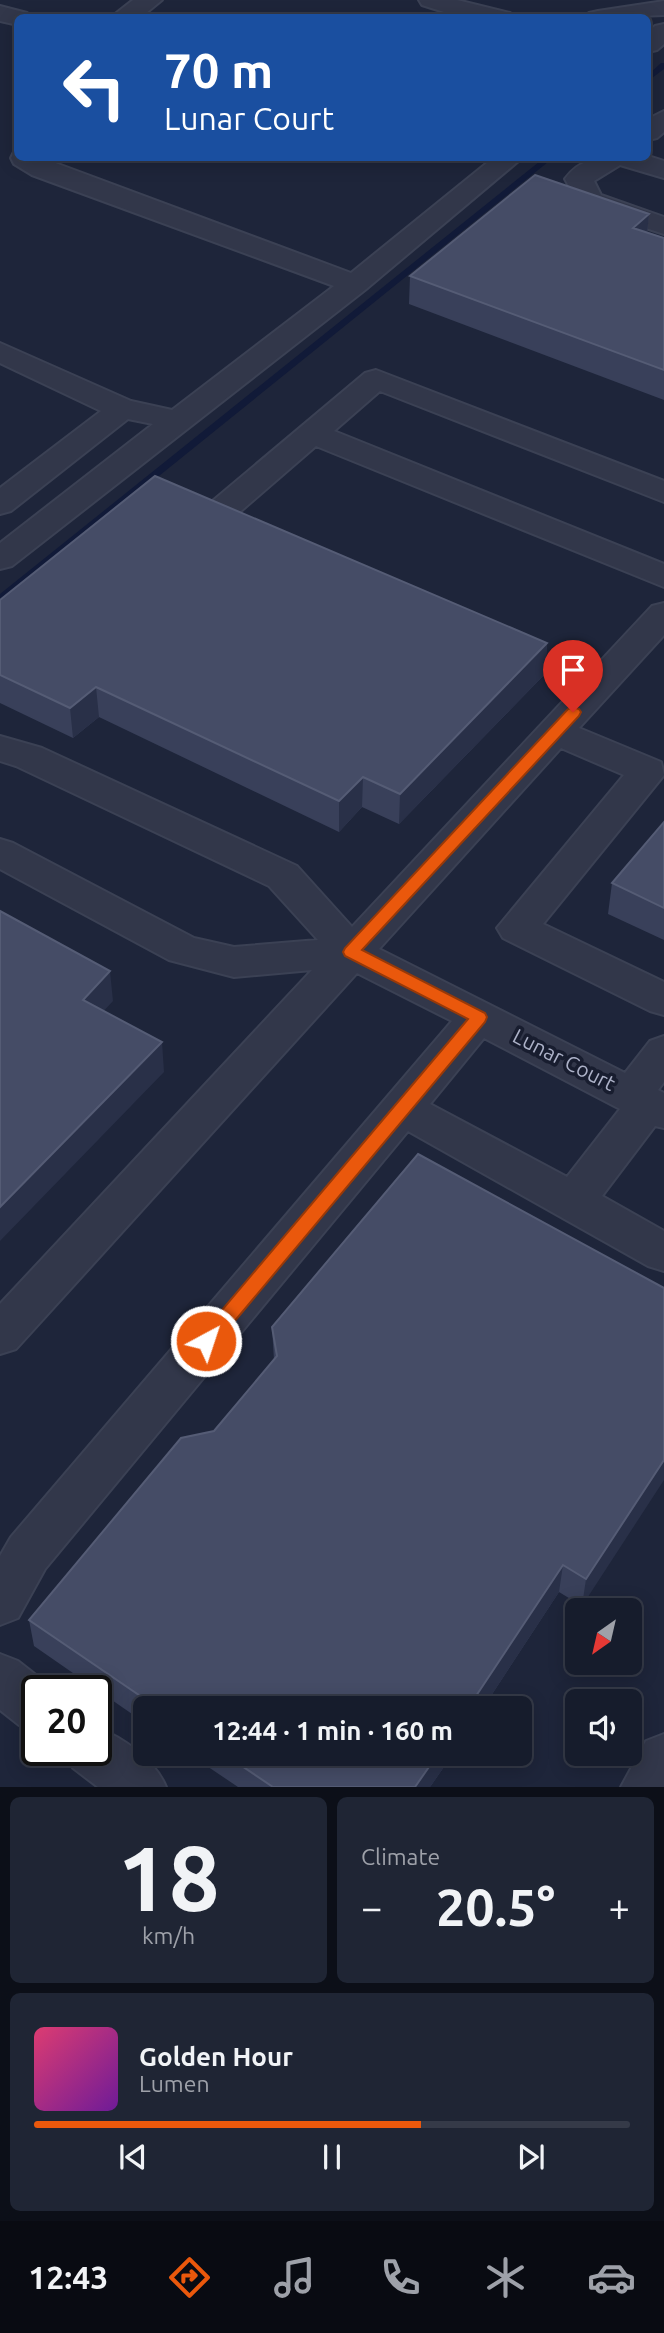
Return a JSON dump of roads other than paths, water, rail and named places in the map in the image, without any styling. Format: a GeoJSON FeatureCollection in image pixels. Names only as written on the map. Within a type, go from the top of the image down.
{"type":"FeatureCollection","features":[{"type":"Feature","properties":{"kind":"street"},"geometry":{"type":"LineString","coordinates":[[127,14],[150,0]]}},
{"type":"Feature","properties":{"kind":"street"},"geometry":{"type":"LineString","coordinates":[[431,0],[478,14]]}},
{"type":"Feature","properties":{"kind":"street"},"geometry":{"type":"LineString","coordinates":[[624,14],[664,8]]}},
{"type":"Feature","properties":{"kind":"street"},"geometry":{"type":"LineString","coordinates":[[29,161],[42,169],[355,284]]}},
{"type":"Feature","properties":{"kind":"street"},"geometry":{"type":"LineString","coordinates":[[0,559],[355,284],[505,161]]}},
{"type":"Feature","properties":{"kind":"street"},"geometry":{"type":"LineString","coordinates":[[608,161],[579,179],[590,200],[664,226]]}},
{"type":"Feature","properties":{"kind":"street"},"geometry":{"type":"LineString","coordinates":[[635,161],[664,170]]}},
{"type":"Feature","properties":{"kind":"street"},"geometry":{"type":"LineString","coordinates":[[0,352],[122,409],[178,420]]}},
{"type":"Feature","properties":{"kind":"street"},"geometry":{"type":"LineString","coordinates":[[215,516],[376,379],[664,492]]}},
{"type":"Feature","properties":{"kind":"street"},"geometry":{"type":"LineString","coordinates":[[0,503],[122,409]]}},
{"type":"Feature","properties":{"kind":"street"},"geometry":{"type":"LineString","coordinates":[[312,433],[664,576]]}},
{"type":"Feature","properties":{"kind":"street"},"geometry":{"type":"LineString","coordinates":[[0,1335],[664,614]]}},
{"type":"Feature","properties":{"kind":"street"},"geometry":{"type":"LineString","coordinates":[[555,732],[656,762],[517,928],[664,1000]]}},
{"type":"Feature","properties":{"kind":"street"},"geometry":{"type":"LineString","coordinates":[[0,748],[29,757],[283,876],[351,952]]}},
{"type":"Feature","properties":{"kind":"street"},"geometry":{"type":"LineString","coordinates":[[0,852],[183,950],[234,962],[351,952]]}},
{"type":"Feature","properties":{"kind":"street","name":"Lunar Court"},"geometry":{"type":"LineString","coordinates":[[351,952],[648,1103]]}},
{"type":"Feature","properties":{"kind":"street"},"geometry":{"type":"LineString","coordinates":[[0,1602],[28,1553],[479,1017]]}},
{"type":"Feature","properties":{"kind":"street"},"geometry":{"type":"LineString","coordinates":[[573,1202],[648,1103],[664,1052]]}},
{"type":"Feature","properties":{"kind":"street"},"geometry":{"type":"LineString","coordinates":[[402,1108],[664,1253]]}},
{"type":"Feature","properties":{"kind":"street"},"geometry":{"type":"LineString","coordinates":[[0,1678],[21,1695]]}},
{"type":"Feature","properties":{"kind":"street"},"geometry":{"type":"LineString","coordinates":[[647,1787],[664,1759]]}},
{"type":"Feature","properties":{"kind":"street"},"geometry":{"type":"LineString","coordinates":[[112,1766],[140,1787]]}},
{"type":"Feature","properties":{"kind":"waterway"},"geometry":{"type":"LineString","coordinates":[[651,76],[664,65]]}},
{"type":"Feature","properties":{"kind":"waterway"},"geometry":{"type":"LineString","coordinates":[[0,599],[545,161]]}}]}
